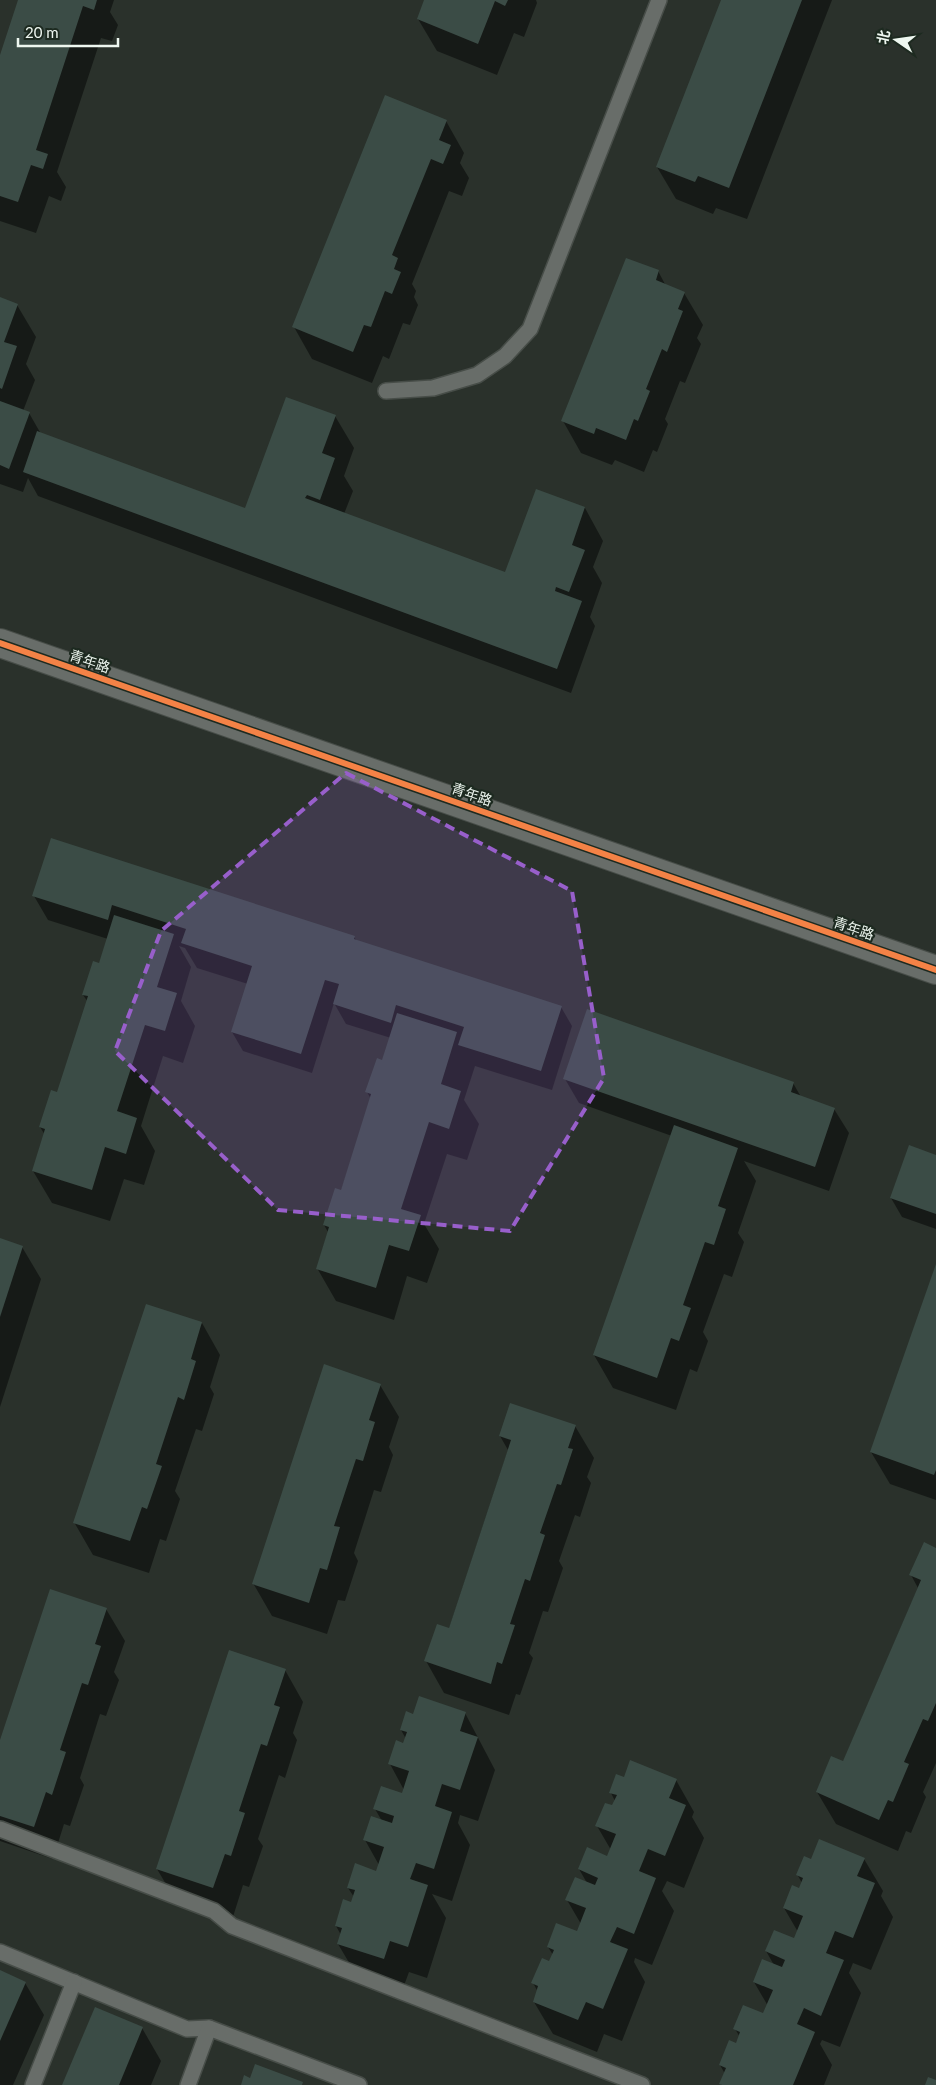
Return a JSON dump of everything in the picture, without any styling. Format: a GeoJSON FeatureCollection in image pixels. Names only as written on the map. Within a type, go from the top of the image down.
{"type":"FeatureCollection","features":[{"type":"Feature","properties":{"kind":"street","name":"青年路"},"geometry":{"type":"LineString","coordinates":[[0,643],[936,970]]}},
{"type":"Feature","properties":{"kind":"lane"},"geometry":{"type":"LineString","coordinates":[[386,391],[433,388],[477,375],[505,356],[530,329],[660,0]]}},
{"type":"Feature","properties":{"kind":"lane"},"geometry":{"type":"LineString","coordinates":[[0,1829],[214,1911],[232,1926],[642,2085]]}},
{"type":"Feature","properties":{"kind":"lane"},"geometry":{"type":"LineString","coordinates":[[0,1952],[187,2028],[209,2028],[359,2085]]}},
{"type":"Feature","properties":{"kind":"lane"},"geometry":{"type":"LineString","coordinates":[[33,2085],[74,1982]]}},
{"type":"Feature","properties":{"kind":"lane"},"geometry":{"type":"LineString","coordinates":[[188,2085],[209,2028]]}},
{"type":"Feature","properties":{"kind":"highlighted area"},"geometry":{"type":"Polygon","coordinates":[[[346,773],[572,891],[604,1078],[510,1231],[278,1210],[115,1051],[161,931],[346,773]]]}},
{"type":"Feature","properties":{"kind":"building"},"geometry":{"type":"Polygon","coordinates":[[[18,0],[97,0],[94,10],[83,6],[36,150],[48,154],[43,169],[31,165],[18,202],[0,196],[0,55],[18,0]]]}},
{"type":"Feature","properties":{"kind":"building"},"geometry":{"type":"Polygon","coordinates":[[[424,0],[508,0],[505,6],[495,1],[478,44],[417,19],[424,0]]]}},
{"type":"Feature","properties":{"kind":"building"},"geometry":{"type":"Polygon","coordinates":[[[721,0],[802,0],[729,188],[698,176],[695,182],[656,167],[721,0]]]}},
{"type":"Feature","properties":{"kind":"building"},"geometry":{"type":"Polygon","coordinates":[[[385,95],[447,120],[439,140],[451,145],[443,164],[431,159],[392,255],[398,258],[394,269],[401,272],[392,294],[385,291],[371,327],[364,325],[353,352],[292,327],[385,95]]]}},
{"type":"Feature","properties":{"kind":"building"},"geometry":{"type":"Polygon","coordinates":[[[626,258],[659,270],[656,280],[685,292],[678,309],[683,311],[667,352],[662,349],[646,389],[650,391],[638,421],[634,419],[626,440],[596,428],[594,434],[561,421],[626,258]]]}},
{"type":"Feature","properties":{"kind":"building"},"geometry":{"type":"Polygon","coordinates":[[[0,297],[18,304],[4,342],[17,346],[2,389],[0,388],[0,297]]]}},
{"type":"Feature","properties":{"kind":"building"},"geometry":{"type":"Polygon","coordinates":[[[286,397],[336,415],[322,453],[335,458],[320,500],[307,495],[305,498],[505,572],[536,489],[585,507],[572,545],[585,550],[569,592],[556,587],[555,591],[582,601],[557,669],[23,472],[37,431],[245,508],[286,397]]]}},
{"type":"Feature","properties":{"kind":"building"},"geometry":{"type":"Polygon","coordinates":[[[0,401],[30,412],[9,469],[0,465],[0,401]]]}},
{"type":"Feature","properties":{"kind":"building"},"geometry":{"type":"Polygon","coordinates":[[[51,838],[355,936],[354,939],[562,1006],[541,1071],[458,1045],[464,1027],[396,1005],[391,1023],[333,1004],[339,984],[325,980],[301,1054],[231,1032],[252,966],[181,943],[186,929],[112,905],[108,920],[32,896],[51,838]]]}},
{"type":"Feature","properties":{"kind":"building"},"geometry":{"type":"Polygon","coordinates":[[[114,915],[174,934],[157,987],[177,993],[165,1031],[145,1025],[117,1111],[137,1118],[126,1154],[105,1147],[92,1190],[32,1171],[45,1129],[39,1127],[51,1090],[57,1092],[88,996],[82,995],[93,961],[99,963],[114,915]]]}},
{"type":"Feature","properties":{"kind":"building"},"geometry":{"type":"Polygon","coordinates":[[[587,1009],[794,1082],[791,1092],[835,1108],[815,1167],[563,1079],[587,1009]]]}},
{"type":"Feature","properties":{"kind":"building"},"geometry":{"type":"Polygon","coordinates":[[[397,1013],[457,1032],[441,1084],[461,1091],[449,1129],[429,1122],[401,1209],[421,1215],[409,1251],[389,1245],[376,1288],[316,1269],[329,1227],[323,1225],[335,1188],[341,1190],[371,1094],[365,1092],[377,1058],[382,1060],[397,1013]]]}},
{"type":"Feature","properties":{"kind":"building"},"geometry":{"type":"Polygon","coordinates":[[[674,1125],[738,1148],[718,1206],[726,1209],[714,1245],[705,1242],[683,1305],[691,1308],[679,1341],[671,1338],[657,1378],[593,1355],[674,1125]]]}},
{"type":"Feature","properties":{"kind":"building"},"geometry":{"type":"Polygon","coordinates":[[[909,1145],[936,1155],[936,1214],[890,1198],[909,1145]]]}},
{"type":"Feature","properties":{"kind":"building"},"geometry":{"type":"Polygon","coordinates":[[[0,1238],[23,1246],[0,1317],[0,1238]]]}},
{"type":"Feature","properties":{"kind":"building"},"geometry":{"type":"Polygon","coordinates":[[[936,1264],[936,1470],[934,1475],[870,1452],[936,1264]]]}},
{"type":"Feature","properties":{"kind":"building"},"geometry":{"type":"Polygon","coordinates":[[[146,1304],[202,1322],[191,1359],[196,1361],[184,1400],[178,1397],[156,1464],[162,1466],[147,1509],[142,1507],[130,1541],[73,1523],[146,1304]]]}},
{"type":"Feature","properties":{"kind":"building"},"geometry":{"type":"Polygon","coordinates":[[[324,1364],[381,1384],[369,1420],[375,1422],[363,1461],[356,1459],[334,1526],[340,1527],[327,1570],[320,1568],[309,1603],[252,1584],[324,1364]]]}},
{"type":"Feature","properties":{"kind":"building"},"geometry":{"type":"Polygon","coordinates":[[[510,1403],[576,1425],[568,1448],[573,1449],[561,1485],[557,1484],[540,1533],[545,1535],[530,1581],[525,1579],[510,1624],[515,1625],[502,1664],[497,1662],[491,1684],[424,1661],[437,1624],[449,1628],[511,1440],[499,1436],[510,1403]]]}},
{"type":"Feature","properties":{"kind":"building"},"geometry":{"type":"Polygon","coordinates":[[[924,1542],[936,1548],[936,1703],[928,1721],[923,1719],[904,1762],[909,1764],[893,1802],[888,1800],[879,1820],[816,1792],[831,1756],[843,1761],[921,1580],[909,1575],[924,1542]]]}},
{"type":"Feature","properties":{"kind":"building"},"geometry":{"type":"Polygon","coordinates":[[[50,1589],[107,1608],[95,1644],[101,1646],[88,1685],[82,1683],[60,1750],[66,1752],[52,1795],[46,1792],[34,1827],[0,1816],[0,1740],[50,1589]]]}},
{"type":"Feature","properties":{"kind":"building"},"geometry":{"type":"Polygon","coordinates":[[[229,1650],[286,1669],[274,1705],[280,1707],[267,1746],[261,1744],[239,1811],[245,1813],[231,1856],[225,1854],[213,1888],[156,1869],[229,1650]]]}},
{"type":"Feature","properties":{"kind":"building"},"geometry":{"type":"Polygon","coordinates":[[[419,1696],[466,1712],[460,1731],[478,1737],[460,1790],[442,1784],[435,1806],[452,1812],[434,1869],[416,1863],[410,1879],[428,1885],[408,1947],[390,1941],[384,1959],[337,1944],[342,1928],[335,1926],[343,1899],[351,1902],[355,1890],[347,1888],[355,1863],[376,1871],[384,1847],[363,1840],[371,1816],[392,1823],[394,1816],[373,1809],[381,1786],[402,1793],[409,1771],[388,1764],[396,1740],[403,1743],[407,1732],[400,1730],[406,1711],[413,1714],[419,1696]]]}},
{"type":"Feature","properties":{"kind":"building"},"geometry":{"type":"Polygon","coordinates":[[[630,1760],[677,1779],[669,1798],[686,1805],[665,1856],[648,1849],[639,1871],[656,1878],[634,1934],[617,1927],[610,1942],[628,1949],[603,2009],[586,2002],[578,2020],[533,2002],[538,1986],[531,1983],[542,1958],[549,1961],[554,1950],[547,1947],[556,1923],[577,1931],[586,1908],[565,1900],[575,1877],[595,1885],[598,1878],[578,1869],[587,1847],[607,1856],[616,1834],[595,1826],[605,1803],[612,1805],[617,1795],[609,1793],[616,1774],[624,1777],[630,1760]]]}},
{"type":"Feature","properties":{"kind":"building"},"geometry":{"type":"Polygon","coordinates":[[[819,1839],[865,1858],[857,1876],[875,1883],[853,1938],[835,1931],[826,1953],[844,1960],[821,2016],[804,2008],[797,2024],[815,2032],[793,2085],[719,2084],[726,2068],[719,2065],[729,2040],[736,2043],[740,2032],[733,2029],[743,2005],[763,2013],[773,1990],[753,1982],[762,1959],[782,1967],[785,1960],[765,1951],[774,1930],[794,1938],[803,1916],[783,1908],[792,1885],[799,1888],[803,1878],[796,1875],[804,1856],[811,1859],[819,1839]]]}},
{"type":"Feature","properties":{"kind":"building"},"geometry":{"type":"Polygon","coordinates":[[[0,1970],[26,1982],[0,2041],[0,1970]]]}},
{"type":"Feature","properties":{"kind":"building"},"geometry":{"type":"Polygon","coordinates":[[[95,2007],[143,2027],[119,2085],[62,2085],[95,2007]]]}},
{"type":"Feature","properties":{"kind":"building"},"geometry":{"type":"Polygon","coordinates":[[[255,2064],[303,2082],[302,2085],[241,2085],[244,2075],[250,2078],[255,2064]]]}},
{"type":"Feature","properties":{"kind":"building"},"geometry":{"type":"Polygon","coordinates":[[[928,2077],[936,2080],[936,2085],[925,2085],[928,2077]]]}},
{"type":"Feature","properties":{"kind":"cycle path"},"geometry":{"type":"LineString","coordinates":[[0,643],[936,970]]}}]}
